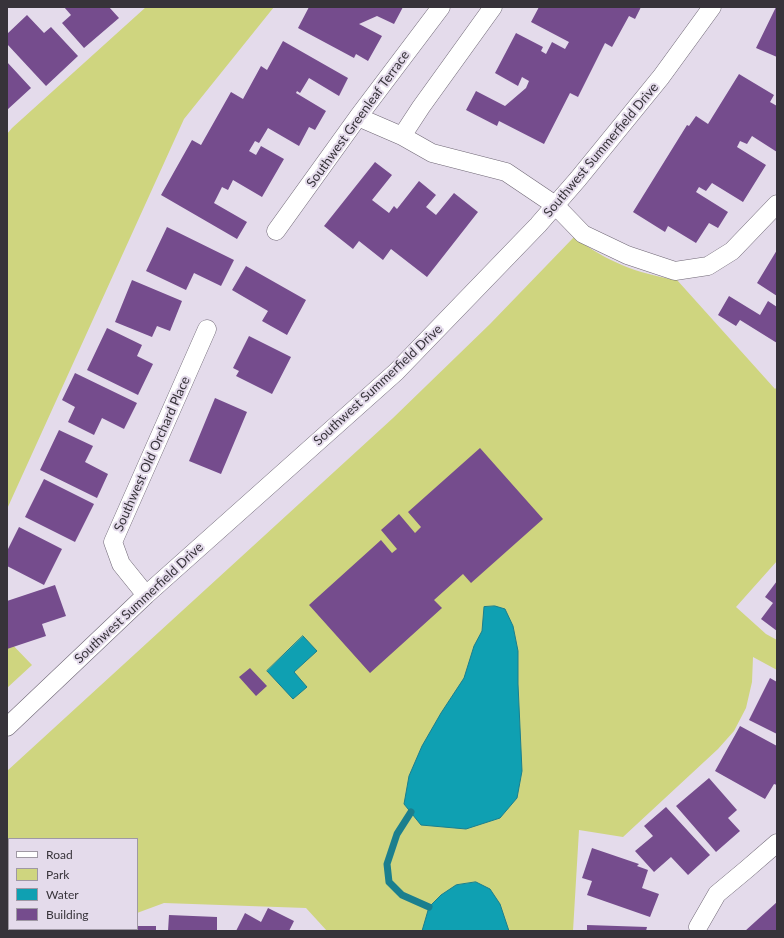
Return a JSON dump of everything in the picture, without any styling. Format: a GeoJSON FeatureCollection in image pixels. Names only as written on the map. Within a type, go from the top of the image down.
{"type":"FeatureCollection","features":[{"type":"Feature","properties":{"kind":"street","name":"Southwest Greenleaf Terrace"},"geometry":{"type":"LineString","coordinates":[[276,231],[358,117],[441,7]]}},
{"type":"Feature","properties":{"kind":"street"},"geometry":{"type":"LineString","coordinates":[[402,136],[493,7]]}},
{"type":"Feature","properties":{"kind":"street","name":"Southwest Summerfield Drive"},"geometry":{"type":"LineString","coordinates":[[7,727],[146,595],[396,372],[532,231],[578,179],[662,77],[712,7]]}},
{"type":"Feature","properties":{"kind":"street"},"geometry":{"type":"LineString","coordinates":[[358,117],[402,136],[432,153],[506,172],[555,205],[583,234],[627,256],[675,271],[708,266],[732,251],[777,204]]}},
{"type":"Feature","properties":{"kind":"street","name":"Southwest Old Orchard Place"},"geometry":{"type":"LineString","coordinates":[[146,595],[121,564],[113,542],[207,329]]}},
{"type":"Feature","properties":{"kind":"street"},"geometry":{"type":"LineString","coordinates":[[698,928],[717,894],[777,843]]}},
{"type":"Feature","properties":{"kind":"green space"},"geometry":{"type":"Polygon","coordinates":[[[146,7],[274,7],[184,119],[7,509],[7,134],[146,7]]]}},
{"type":"Feature","properties":{"kind":"green space"},"geometry":{"type":"Polygon","coordinates":[[[574,237],[610,260],[648,274],[677,280],[775,389],[777,387],[777,561],[736,607],[766,634],[777,640],[777,670],[753,657],[752,682],[746,708],[734,731],[718,749],[623,837],[579,830],[573,931],[327,931],[306,908],[164,903],[138,913],[138,838],[8,838],[7,920],[7,771],[393,418],[490,324],[574,237]]]}},
{"type":"Feature","properties":{"kind":"green space"},"geometry":{"type":"Polygon","coordinates":[[[7,639],[32,665],[7,688],[7,639]]]}},
{"type":"Feature","properties":{"kind":"water"},"geometry":{"type":"Polygon","coordinates":[[[495,606],[505,609],[513,626],[518,651],[522,771],[517,798],[500,818],[466,829],[421,825],[404,804],[409,776],[422,746],[464,678],[474,646],[482,631],[484,607],[495,606]]]}},
{"type":"Feature","properties":{"kind":"water"},"geometry":{"type":"Polygon","coordinates":[[[303,636],[317,651],[294,672],[307,687],[293,699],[267,671],[303,636]]]}},
{"type":"Feature","properties":{"kind":"water"},"geometry":{"type":"Polygon","coordinates":[[[476,882],[490,889],[500,904],[509,931],[422,931],[429,907],[441,895],[456,885],[476,882]]]}},
{"type":"Feature","properties":{"kind":"building"},"geometry":{"type":"Polygon","coordinates":[[[64,7],[109,7],[119,18],[84,48],[62,23],[71,15],[64,7]]]}},
{"type":"Feature","properties":{"kind":"building"},"geometry":{"type":"Polygon","coordinates":[[[309,7],[403,7],[394,24],[377,16],[359,24],[382,36],[368,61],[356,54],[354,58],[298,28],[309,7]]]}},
{"type":"Feature","properties":{"kind":"building"},"geometry":{"type":"Polygon","coordinates":[[[539,7],[641,7],[635,19],[629,16],[612,47],[605,43],[578,97],[570,93],[544,144],[499,121],[497,126],[466,110],[476,91],[505,106],[526,88],[529,81],[522,77],[518,86],[495,73],[516,33],[543,47],[541,51],[546,54],[552,42],[565,49],[569,42],[531,22],[539,7]]]}},
{"type":"Feature","properties":{"kind":"building"},"geometry":{"type":"Polygon","coordinates":[[[777,7],[777,57],[756,48],[777,7]]]}},
{"type":"Feature","properties":{"kind":"building"},"geometry":{"type":"Polygon","coordinates":[[[27,15],[44,33],[51,27],[78,56],[46,86],[7,44],[7,34],[27,15]]]}},
{"type":"Feature","properties":{"kind":"building"},"geometry":{"type":"Polygon","coordinates":[[[283,41],[348,78],[339,96],[309,78],[300,93],[297,91],[296,93],[326,111],[315,130],[309,127],[299,146],[268,128],[259,143],[255,141],[249,151],[256,155],[261,146],[284,159],[262,197],[233,180],[228,190],[222,187],[214,203],[247,222],[237,239],[161,195],[192,140],[201,145],[231,92],[243,99],[261,66],[267,70],[283,41]]]}},
{"type":"Feature","properties":{"kind":"building"},"geometry":{"type":"Polygon","coordinates":[[[7,62],[31,88],[7,110],[7,62]]]}},
{"type":"Feature","properties":{"kind":"building"},"geometry":{"type":"Polygon","coordinates":[[[739,74],[774,95],[770,102],[777,106],[777,152],[752,136],[747,144],[740,141],[737,147],[766,165],[743,202],[712,183],[706,191],[699,187],[696,192],[728,212],[718,228],[709,223],[696,243],[668,226],[665,232],[633,212],[687,125],[689,126],[696,116],[708,124],[739,74]]]}},
{"type":"Feature","properties":{"kind":"building"},"geometry":{"type":"Polygon","coordinates":[[[375,162],[392,175],[372,200],[389,213],[394,206],[397,209],[419,181],[436,195],[426,207],[436,215],[454,193],[478,212],[427,277],[391,249],[383,260],[359,241],[353,249],[324,226],[375,162]]]}},
{"type":"Feature","properties":{"kind":"building"},"geometry":{"type":"Polygon","coordinates":[[[167,227],[234,260],[221,286],[194,273],[186,290],[146,271],[167,227]]]}},
{"type":"Feature","properties":{"kind":"building"},"geometry":{"type":"Polygon","coordinates":[[[777,250],[777,296],[757,283],[777,250]]]}},
{"type":"Feature","properties":{"kind":"building"},"geometry":{"type":"Polygon","coordinates":[[[246,266],[306,300],[287,335],[262,321],[268,311],[232,290],[246,266]]]}},
{"type":"Feature","properties":{"kind":"building"},"geometry":{"type":"Polygon","coordinates":[[[132,280],[182,301],[170,331],[157,326],[152,337],[115,322],[132,280]]]}},
{"type":"Feature","properties":{"kind":"building"},"geometry":{"type":"Polygon","coordinates":[[[729,296],[760,315],[768,301],[777,307],[777,343],[740,320],[736,326],[718,315],[729,296]]]}},
{"type":"Feature","properties":{"kind":"building"},"geometry":{"type":"Polygon","coordinates":[[[107,328],[142,345],[137,356],[153,364],[138,395],[87,370],[107,328]]]}},
{"type":"Feature","properties":{"kind":"building"},"geometry":{"type":"Polygon","coordinates":[[[249,336],[291,357],[272,394],[236,376],[239,371],[233,368],[249,336]]]}},
{"type":"Feature","properties":{"kind":"building"},"geometry":{"type":"Polygon","coordinates":[[[75,373],[137,403],[124,429],[102,418],[94,435],[68,422],[75,407],[62,400],[75,373]]]}},
{"type":"Feature","properties":{"kind":"building"},"geometry":{"type":"Polygon","coordinates":[[[215,398],[247,412],[221,474],[189,461],[215,398]]]}},
{"type":"Feature","properties":{"kind":"building"},"geometry":{"type":"Polygon","coordinates":[[[59,430],[93,446],[85,462],[108,474],[97,498],[40,470],[59,430]]]}},
{"type":"Feature","properties":{"kind":"building"},"geometry":{"type":"Polygon","coordinates":[[[480,448],[543,519],[471,583],[463,574],[434,600],[442,608],[370,673],[309,605],[381,540],[392,553],[397,549],[381,530],[399,514],[415,533],[421,527],[408,512],[480,448]]]}},
{"type":"Feature","properties":{"kind":"building"},"geometry":{"type":"Polygon","coordinates":[[[44,479],[94,504],[75,542],[25,517],[44,479]]]}},
{"type":"Feature","properties":{"kind":"building"},"geometry":{"type":"Polygon","coordinates":[[[19,527],[62,549],[44,585],[7,566],[7,551],[19,527]]]}},
{"type":"Feature","properties":{"kind":"building"},"geometry":{"type":"Polygon","coordinates":[[[777,581],[777,631],[761,619],[773,603],[765,597],[777,581]]]}},
{"type":"Feature","properties":{"kind":"building"},"geometry":{"type":"Polygon","coordinates":[[[55,585],[66,616],[42,624],[46,636],[7,649],[7,601],[55,585]]]}},
{"type":"Feature","properties":{"kind":"building"},"geometry":{"type":"Polygon","coordinates":[[[250,668],[267,686],[256,696],[239,677],[250,668]]]}},
{"type":"Feature","properties":{"kind":"building"},"geometry":{"type":"Polygon","coordinates":[[[770,678],[777,682],[777,734],[749,720],[770,678]]]}},
{"type":"Feature","properties":{"kind":"building"},"geometry":{"type":"Polygon","coordinates":[[[740,726],[777,746],[777,785],[774,784],[765,799],[715,771],[740,726]]]}},
{"type":"Feature","properties":{"kind":"building"},"geometry":{"type":"Polygon","coordinates":[[[709,778],[737,810],[728,818],[740,831],[716,852],[676,806],[709,778]]]}},
{"type":"Feature","properties":{"kind":"building"},"geometry":{"type":"Polygon","coordinates":[[[666,807],[710,855],[688,875],[671,857],[654,872],[635,851],[653,836],[644,826],[666,807]]]}},
{"type":"Feature","properties":{"kind":"building"},"geometry":{"type":"Polygon","coordinates":[[[592,848],[639,864],[637,866],[648,870],[642,888],[659,894],[650,917],[587,895],[592,881],[582,878],[592,848]]]}},
{"type":"Feature","properties":{"kind":"building"},"geometry":{"type":"Polygon","coordinates":[[[777,902],[777,931],[745,931],[777,902]]]}},
{"type":"Feature","properties":{"kind":"building"},"geometry":{"type":"Polygon","coordinates":[[[268,908],[294,921],[289,931],[236,931],[245,913],[261,922],[268,908]]]}},
{"type":"Feature","properties":{"kind":"building"},"geometry":{"type":"Polygon","coordinates":[[[169,915],[217,917],[217,931],[168,931],[169,915]]]}},
{"type":"Feature","properties":{"kind":"building"},"geometry":{"type":"Polygon","coordinates":[[[587,925],[647,927],[646,931],[587,931],[587,925]]]}},
{"type":"Feature","properties":{"kind":"building"},"geometry":{"type":"Polygon","coordinates":[[[138,926],[156,926],[156,931],[113,931],[138,930],[138,926]]]}},
{"type":"Feature","properties":{"kind":"building"},"geometry":{"type":"Polygon","coordinates":[[[59,930],[103,930],[103,931],[59,930]]]}},
{"type":"Feature","properties":{"kind":"waterway"},"geometry":{"type":"LineString","coordinates":[[411,812],[397,834],[387,864],[389,882],[402,895],[429,907]]}}]}
